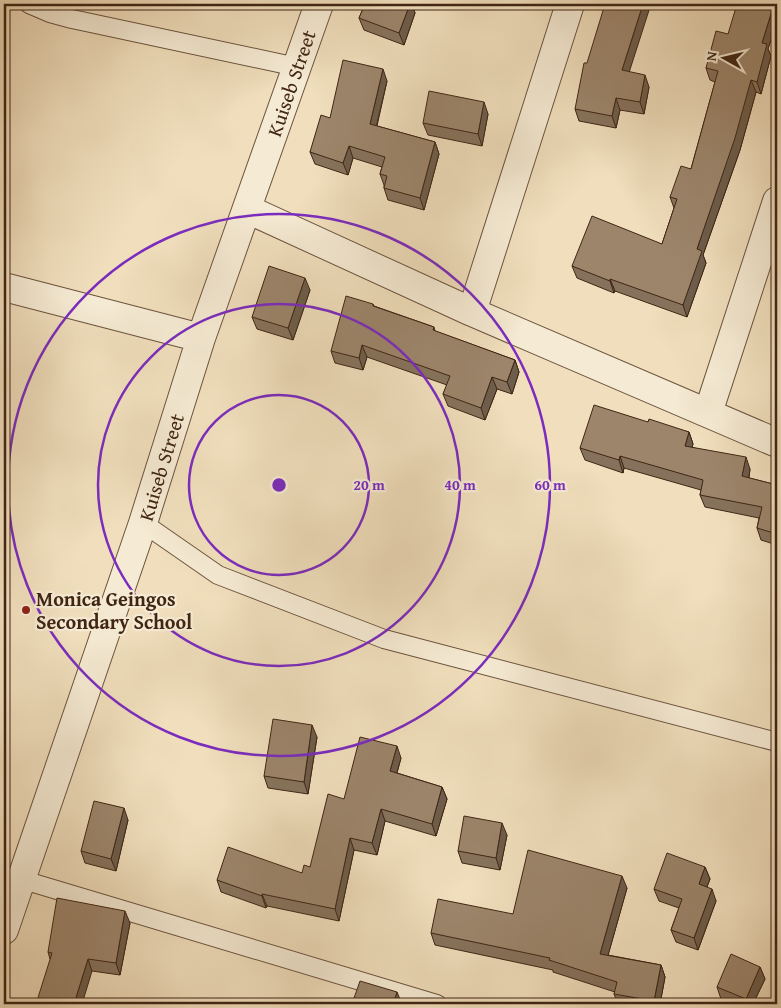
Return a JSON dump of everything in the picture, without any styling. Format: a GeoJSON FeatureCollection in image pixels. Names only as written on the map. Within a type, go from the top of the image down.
{"type":"FeatureCollection","features":[{"type":"Feature","properties":{"kind":"street","name":"Kuiseb Street"},"geometry":{"type":"LineString","coordinates":[[4,930],[143,523],[201,338],[319,4]]}},
{"type":"Feature","properties":{"kind":"street"},"geometry":{"type":"LineString","coordinates":[[472,312],[570,4]]}},
{"type":"Feature","properties":{"kind":"street"},"geometry":{"type":"LineString","coordinates":[[708,413],[777,201]]}},
{"type":"Feature","properties":{"kind":"street"},"geometry":{"type":"LineString","coordinates":[[247,209],[472,312],[777,443]]}},
{"type":"Feature","properties":{"kind":"street"},"geometry":{"type":"LineString","coordinates":[[4,287],[201,338]]}},
{"type":"Feature","properties":{"kind":"lane"},"geometry":{"type":"LineString","coordinates":[[29,4],[50,13],[72,19],[297,67]]}},
{"type":"Feature","properties":{"kind":"lane"},"geometry":{"type":"LineString","coordinates":[[143,523],[218,575],[384,639],[777,742]]}},
{"type":"Feature","properties":{"kind":"lane"},"geometry":{"type":"LineString","coordinates":[[20,879],[437,1004]]}},
{"type":"Feature","properties":{"kind":"building"},"geometry":{"type":"Polygon","coordinates":[[[365,4],[410,4],[399,33],[359,18],[365,4]]]}},
{"type":"Feature","properties":{"kind":"building"},"geometry":{"type":"Polygon","coordinates":[[[605,4],[643,4],[622,70],[645,75],[640,102],[616,98],[612,116],[575,109],[584,63],[587,63],[605,4]]]}},
{"type":"Feature","properties":{"kind":"building"},"geometry":{"type":"Polygon","coordinates":[[[737,4],[774,4],[762,43],[767,44],[757,82],[751,80],[735,138],[697,249],[702,251],[683,305],[610,279],[610,281],[572,266],[592,216],[662,244],[677,199],[670,197],[681,166],[691,169],[718,71],[706,68],[716,31],[728,34],[737,4]]]}},
{"type":"Feature","properties":{"kind":"building"},"geometry":{"type":"Polygon","coordinates":[[[343,60],[383,69],[370,124],[435,142],[420,198],[384,188],[387,176],[380,174],[385,157],[349,146],[343,163],[310,152],[321,115],[330,118],[343,60]]]}},
{"type":"Feature","properties":{"kind":"building"},"geometry":{"type":"Polygon","coordinates":[[[429,91],[484,102],[478,134],[423,123],[429,91]]]}},
{"type":"Feature","properties":{"kind":"building"},"geometry":{"type":"Polygon","coordinates":[[[269,266],[305,278],[288,328],[252,317],[269,266]]]}},
{"type":"Feature","properties":{"kind":"building"},"geometry":{"type":"Polygon","coordinates":[[[346,296],[434,327],[433,330],[515,360],[507,382],[492,377],[481,408],[443,394],[450,376],[362,345],[359,358],[331,351],[346,296]]]}},
{"type":"Feature","properties":{"kind":"building"},"geometry":{"type":"Polygon","coordinates":[[[594,405],[648,422],[649,419],[689,432],[685,446],[746,457],[742,476],[777,485],[777,534],[757,528],[762,507],[700,495],[703,480],[620,456],[619,460],[580,448],[594,405]]]}},
{"type":"Feature","properties":{"kind":"building"},"geometry":{"type":"Polygon","coordinates":[[[273,719],[312,725],[304,782],[264,776],[273,719]]]}},
{"type":"Feature","properties":{"kind":"building"},"geometry":{"type":"Polygon","coordinates":[[[360,737],[397,746],[390,771],[442,787],[432,824],[381,809],[372,843],[350,838],[335,909],[262,894],[262,896],[217,880],[228,847],[302,873],[304,865],[310,867],[328,794],[344,799],[360,737]]]}},
{"type":"Feature","properties":{"kind":"building"},"geometry":{"type":"Polygon","coordinates":[[[94,801],[124,808],[111,859],[81,851],[94,801]]]}},
{"type":"Feature","properties":{"kind":"building"},"geometry":{"type":"Polygon","coordinates":[[[464,816],[502,823],[496,858],[458,851],[464,816]]]}},
{"type":"Feature","properties":{"kind":"building"},"geometry":{"type":"Polygon","coordinates":[[[528,850],[622,876],[600,954],[661,965],[654,1001],[614,994],[617,982],[549,960],[550,958],[431,933],[438,899],[513,914],[528,850]]]}},
{"type":"Feature","properties":{"kind":"building"},"geometry":{"type":"Polygon","coordinates":[[[667,853],[705,867],[699,884],[712,889],[694,938],[671,930],[682,899],[654,889],[667,853]]]}},
{"type":"Feature","properties":{"kind":"building"},"geometry":{"type":"Polygon","coordinates":[[[57,898],[125,911],[116,963],[88,959],[74,1004],[36,1004],[52,953],[48,952],[57,898]]]}},
{"type":"Feature","properties":{"kind":"building"},"geometry":{"type":"Polygon","coordinates":[[[731,954],[760,967],[746,999],[717,987],[731,954]]]}},
{"type":"Feature","properties":{"kind":"building"},"geometry":{"type":"Polygon","coordinates":[[[360,981],[397,992],[393,1004],[352,1004],[360,981]]]}},
{"type":"Feature","properties":{"kind":"place","name":"Monica Geingos Secondary School"},"geometry":{"type":"Point","coordinates":[26,610]}}]}
